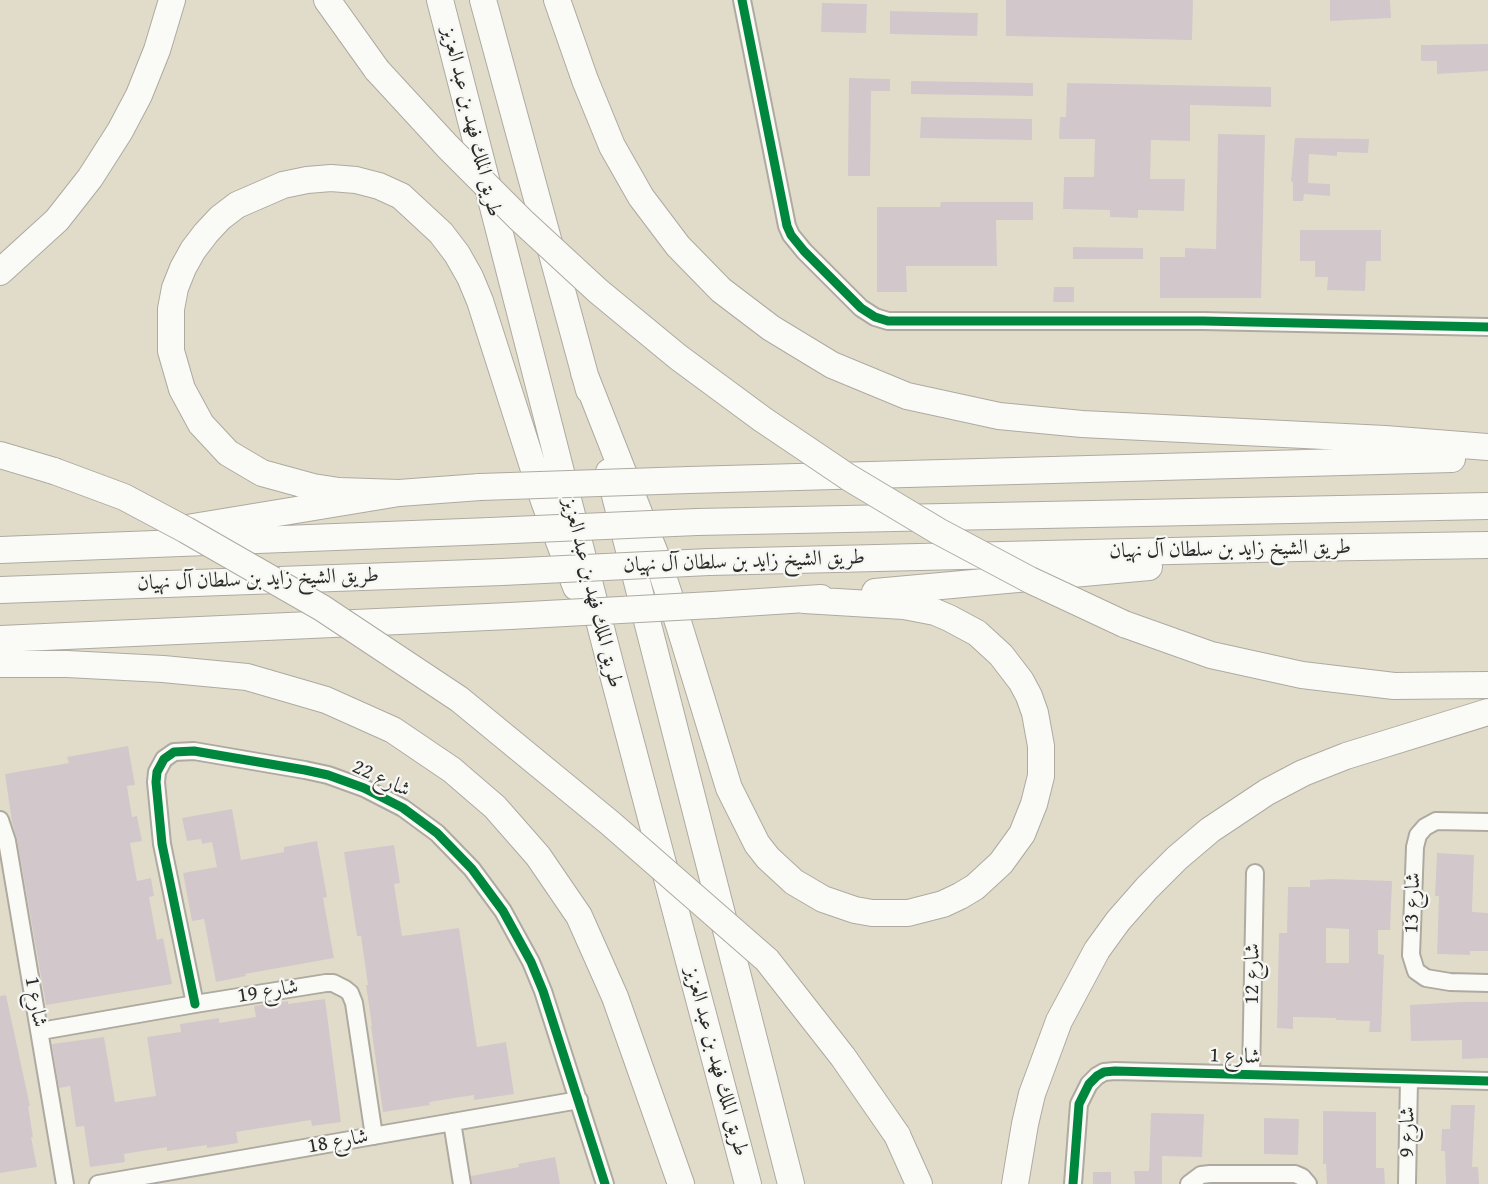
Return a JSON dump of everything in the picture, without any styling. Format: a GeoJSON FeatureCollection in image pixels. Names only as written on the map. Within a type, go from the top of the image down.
{"type":"FeatureCollection","features":[{"type":"Feature","properties":{"kind":"highway"},"geometry":{"type":"LineString","coordinates":[[0,272],[57,220],[90,178],[120,131],[139,95],[157,50],[172,0]]}},
{"type":"Feature","properties":{"kind":"highway"},"geometry":{"type":"LineString","coordinates":[[327,0],[377,70],[447,146],[521,220],[598,291],[678,357],[734,398],[848,477],[938,531],[1030,580],[1124,624],[1211,655],[1302,675],[1394,686],[1488,685]]}},
{"type":"Feature","properties":{"kind":"highway","name":"طريق الملك فهد بن عبد العزيز"},"geometry":{"type":"LineString","coordinates":[[440,0],[611,667],[748,1184]]}},
{"type":"Feature","properties":{"kind":"highway","name":"طريق الملك فهد بن عبد العزيز"},"geometry":{"type":"LineString","coordinates":[[483,0],[584,373],[791,1184]]}},
{"type":"Feature","properties":{"kind":"highway"},"geometry":{"type":"LineString","coordinates":[[557,0],[585,80],[612,146],[641,197],[678,246],[722,290],[771,328],[832,365],[907,396],[999,416],[1082,424],[1385,439],[1488,447]]}},
{"type":"Feature","properties":{"kind":"highway"},"geometry":{"type":"LineString","coordinates":[[399,493],[313,487],[262,473],[228,453],[201,424],[182,389],[171,351],[171,309],[175,288],[193,250],[220,218],[237,205],[283,185],[331,178],[356,180],[379,186],[401,196],[441,233],[461,261],[480,301],[564,557],[611,667]]}},
{"type":"Feature","properties":{"kind":"highway"},"geometry":{"type":"LineString","coordinates":[[584,373],[658,561],[729,788],[757,844],[768,858],[794,882],[823,899],[855,910],[872,914],[908,913],[943,904],[960,896],[975,887],[1001,863],[1022,834],[1034,804],[1041,776],[1041,746],[1035,713],[1029,696],[1012,668],[977,633],[935,612],[904,606],[804,600]]}},
{"type":"Feature","properties":{"kind":"highway"},"geometry":{"type":"LineString","coordinates":[[0,455],[54,471],[124,497],[322,608],[459,699],[610,823],[767,960],[843,1057],[897,1136],[919,1184]]}},
{"type":"Feature","properties":{"kind":"highway"},"geometry":{"type":"LineString","coordinates":[[28,548],[150,534],[399,493],[480,487],[1488,458]]}},
{"type":"Feature","properties":{"kind":"highway","name":"طريق الشيخ زايد بن سلطان آل نهيان"},"geometry":{"type":"LineString","coordinates":[[0,550],[697,522],[1488,506]]}},
{"type":"Feature","properties":{"kind":"highway","name":"طريق الشيخ زايد بن سلطان آل نهيان"},"geometry":{"type":"LineString","coordinates":[[0,590],[502,572],[709,562],[1488,545]]}},
{"type":"Feature","properties":{"kind":"highway"},"geometry":{"type":"LineString","coordinates":[[0,639],[804,600],[986,581],[1214,562],[1298,548]]}},
{"type":"Feature","properties":{"kind":"highway"},"geometry":{"type":"LineString","coordinates":[[0,664],[67,664],[163,669],[247,677],[326,700],[393,730],[452,770],[495,807],[531,848],[579,916],[615,997],[681,1184]]}},
{"type":"Feature","properties":{"kind":"highway"},"geometry":{"type":"LineString","coordinates":[[1015,1184],[1032,1094],[1059,1021],[1097,950],[1118,921],[1177,858],[1210,830],[1267,792],[1303,773],[1346,756],[1488,712]]}},
{"type":"Feature","properties":{"kind":"street"},"geometry":{"type":"LineString","coordinates":[[742,0],[787,226],[804,251],[861,308],[875,317],[888,321],[1203,321],[1488,327]]}},
{"type":"Feature","properties":{"kind":"street","name":"شارع 22"},"geometry":{"type":"LineString","coordinates":[[195,1004],[162,844],[156,794],[160,765],[168,755],[183,750],[305,770],[344,780],[387,799],[420,819],[437,833],[488,890],[519,937],[543,992],[605,1184]]}},
{"type":"Feature","properties":{"kind":"street","name":"شارع 1"},"geometry":{"type":"LineString","coordinates":[[0,820],[7,840],[65,1184]]}},
{"type":"Feature","properties":{"kind":"street","name":"شارع 13"},"geometry":{"type":"LineString","coordinates":[[1488,822],[1436,821],[1425,826],[1418,835],[1415,847],[1411,955],[1416,971],[1426,978],[1450,982],[1488,983]]}},
{"type":"Feature","properties":{"kind":"street","name":"شارع 12"},"geometry":{"type":"LineString","coordinates":[[1251,1075],[1255,873]]}},
{"type":"Feature","properties":{"kind":"street","name":"شارع 19"},"geometry":{"type":"LineString","coordinates":[[40,1031],[326,982],[345,989],[353,999],[374,1136]]}},
{"type":"Feature","properties":{"kind":"street","name":"شارع 1"},"geometry":{"type":"LineString","coordinates":[[1073,1184],[1079,1104],[1085,1090],[1096,1076],[1115,1071],[1488,1081]]}},
{"type":"Feature","properties":{"kind":"street","name":"شارع 9"},"geometry":{"type":"LineString","coordinates":[[1407,1184],[1409,1080]]}},
{"type":"Feature","properties":{"kind":"street","name":"شارع 18"},"geometry":{"type":"LineString","coordinates":[[98,1184],[579,1100]]}},
{"type":"Feature","properties":{"kind":"street"},"geometry":{"type":"LineString","coordinates":[[452,1122],[462,1184]]}},
{"type":"Feature","properties":{"kind":"street"},"geometry":{"type":"LineString","coordinates":[[1189,1184],[1201,1175],[1210,1174],[1295,1174],[1302,1177],[1308,1184]]}},
{"type":"Feature","properties":{"kind":"building"},"geometry":{"type":"Polygon","coordinates":[[[1006,0],[1193,0],[1192,40],[1006,36],[1006,0]]]}},
{"type":"Feature","properties":{"kind":"building"},"geometry":{"type":"Polygon","coordinates":[[[1330,0],[1390,0],[1391,18],[1330,21],[1330,0]]]}},
{"type":"Feature","properties":{"kind":"building"},"geometry":{"type":"Polygon","coordinates":[[[822,3],[867,4],[866,33],[821,32],[822,3]]]}},
{"type":"Feature","properties":{"kind":"building"},"geometry":{"type":"Polygon","coordinates":[[[890,11],[978,13],[977,36],[890,34],[890,11]]]}},
{"type":"Feature","properties":{"kind":"building"},"geometry":{"type":"Polygon","coordinates":[[[1488,44],[1488,71],[1437,74],[1437,61],[1421,61],[1421,45],[1488,44]]]}},
{"type":"Feature","properties":{"kind":"building"},"geometry":{"type":"Polygon","coordinates":[[[849,78],[890,79],[890,91],[871,91],[870,176],[848,176],[849,78]]]}},
{"type":"Feature","properties":{"kind":"building"},"geometry":{"type":"Polygon","coordinates":[[[911,81],[1033,83],[1033,96],[911,94],[911,81]]]}},
{"type":"Feature","properties":{"kind":"building"},"geometry":{"type":"Polygon","coordinates":[[[1067,83],[1271,87],[1271,107],[1190,105],[1190,141],[1151,140],[1150,179],[1185,179],[1184,211],[1138,210],[1138,218],[1110,217],[1110,210],[1063,209],[1064,177],[1094,177],[1095,139],[1059,139],[1060,117],[1066,117],[1067,83]]]}},
{"type":"Feature","properties":{"kind":"building"},"geometry":{"type":"Polygon","coordinates":[[[921,117],[1032,119],[1032,140],[920,138],[921,117]]]}},
{"type":"Feature","properties":{"kind":"building"},"geometry":{"type":"Polygon","coordinates":[[[1218,134],[1265,135],[1261,298],[1160,298],[1160,257],[1185,257],[1185,248],[1216,249],[1218,134]]]}},
{"type":"Feature","properties":{"kind":"building"},"geometry":{"type":"Polygon","coordinates":[[[1295,138],[1369,139],[1368,153],[1337,152],[1337,156],[1309,154],[1308,183],[1330,184],[1330,196],[1304,194],[1303,201],[1293,201],[1293,182],[1291,181],[1295,138]]]}},
{"type":"Feature","properties":{"kind":"building"},"geometry":{"type":"Polygon","coordinates":[[[941,202],[1033,202],[1033,220],[996,220],[997,266],[906,266],[907,292],[877,292],[877,207],[940,207],[941,202]]]}},
{"type":"Feature","properties":{"kind":"building"},"geometry":{"type":"Polygon","coordinates":[[[1300,230],[1381,230],[1381,261],[1366,261],[1365,291],[1327,290],[1328,277],[1315,277],[1315,261],[1300,261],[1300,230]]]}},
{"type":"Feature","properties":{"kind":"building"},"geometry":{"type":"Polygon","coordinates":[[[1073,247],[1143,248],[1143,259],[1073,259],[1073,247]]]}},
{"type":"Feature","properties":{"kind":"building"},"geometry":{"type":"Polygon","coordinates":[[[1054,287],[1074,287],[1074,302],[1053,302],[1054,287]]]}},
{"type":"Feature","properties":{"kind":"building"},"geometry":{"type":"Polygon","coordinates":[[[128,746],[135,785],[127,786],[132,817],[137,816],[142,841],[130,843],[137,881],[151,878],[154,896],[149,897],[157,940],[163,938],[172,984],[46,1005],[5,774],[69,763],[67,757],[128,746]]]}},
{"type":"Feature","properties":{"kind":"building"},"geometry":{"type":"Polygon","coordinates":[[[232,809],[241,860],[284,852],[284,847],[317,841],[327,897],[323,898],[334,958],[245,974],[246,976],[216,982],[204,919],[192,921],[183,873],[217,867],[212,842],[202,844],[201,839],[187,841],[182,818],[232,809]]]}},
{"type":"Feature","properties":{"kind":"building"},"geometry":{"type":"Polygon","coordinates":[[[394,845],[400,883],[394,884],[402,936],[459,928],[477,1047],[506,1042],[514,1094],[474,1100],[474,1095],[383,1112],[361,936],[357,936],[344,852],[394,845]]]}},
{"type":"Feature","properties":{"kind":"building"},"geometry":{"type":"Polygon","coordinates":[[[1437,853],[1474,855],[1472,912],[1488,913],[1488,951],[1470,951],[1470,955],[1437,954],[1439,896],[1435,896],[1437,853]]]}},
{"type":"Feature","properties":{"kind":"building"},"geometry":{"type":"Polygon","coordinates":[[[1310,880],[1392,881],[1390,930],[1378,930],[1378,954],[1384,955],[1381,1032],[1369,1032],[1370,1021],[1336,1020],[1336,1018],[1293,1017],[1293,1029],[1277,1028],[1279,933],[1287,933],[1288,887],[1310,887],[1310,880]],[[1326,928],[1326,963],[1349,963],[1349,929],[1326,928]]]}},
{"type":"Feature","properties":{"kind":"building"},"geometry":{"type":"Polygon","coordinates":[[[6,995],[30,1106],[28,1106],[33,1137],[31,1137],[37,1167],[0,1173],[0,996],[6,995]]]}},
{"type":"Feature","properties":{"kind":"building"},"geometry":{"type":"Polygon","coordinates":[[[325,999],[341,1122],[312,1126],[311,1120],[236,1132],[238,1143],[167,1151],[167,1147],[124,1154],[125,1162],[90,1167],[84,1126],[76,1127],[70,1086],[59,1088],[52,1044],[104,1037],[115,1102],[156,1096],[147,1037],[181,1032],[180,1024],[219,1018],[219,1023],[256,1017],[254,1006],[325,999]]]}},
{"type":"Feature","properties":{"kind":"building"},"geometry":{"type":"Polygon","coordinates":[[[1488,1002],[1488,1058],[1462,1059],[1462,1040],[1411,1041],[1410,1005],[1488,1002]]]}},
{"type":"Feature","properties":{"kind":"building"},"geometry":{"type":"Polygon","coordinates":[[[1451,1105],[1475,1105],[1472,1167],[1478,1167],[1479,1184],[1446,1184],[1445,1151],[1441,1151],[1442,1129],[1450,1129],[1451,1105]]]}},
{"type":"Feature","properties":{"kind":"building"},"geometry":{"type":"Polygon","coordinates":[[[1323,1111],[1376,1112],[1376,1168],[1384,1168],[1385,1184],[1327,1184],[1326,1164],[1323,1164],[1323,1111]]]}},
{"type":"Feature","properties":{"kind":"building"},"geometry":{"type":"Polygon","coordinates":[[[1151,1113],[1204,1114],[1202,1157],[1162,1156],[1162,1184],[1135,1184],[1134,1171],[1149,1171],[1151,1113]]]}},
{"type":"Feature","properties":{"kind":"building"},"geometry":{"type":"Polygon","coordinates":[[[1264,1118],[1299,1119],[1298,1155],[1264,1154],[1264,1118]]]}},
{"type":"Feature","properties":{"kind":"building"},"geometry":{"type":"Polygon","coordinates":[[[555,1157],[560,1184],[472,1184],[471,1176],[519,1167],[518,1164],[555,1157]]]}},
{"type":"Feature","properties":{"kind":"building"},"geometry":{"type":"Polygon","coordinates":[[[1093,1172],[1111,1172],[1111,1184],[1093,1184],[1093,1172]]]}},
{"type":"Feature","properties":{"kind":"cycle path"},"geometry":{"type":"LineString","coordinates":[[742,0],[787,226],[804,251],[861,308],[875,317],[888,321],[1203,321],[1488,327]]}},
{"type":"Feature","properties":{"kind":"cycle path"},"geometry":{"type":"LineString","coordinates":[[195,1004],[162,844],[156,782],[157,772],[164,759],[174,752],[194,751],[328,775],[364,788],[403,808],[437,833],[472,869],[503,911],[531,962],[543,991],[605,1184]]}},
{"type":"Feature","properties":{"kind":"cycle path"},"geometry":{"type":"LineString","coordinates":[[1073,1184],[1079,1104],[1089,1084],[1104,1072],[1488,1081]]}}]}
